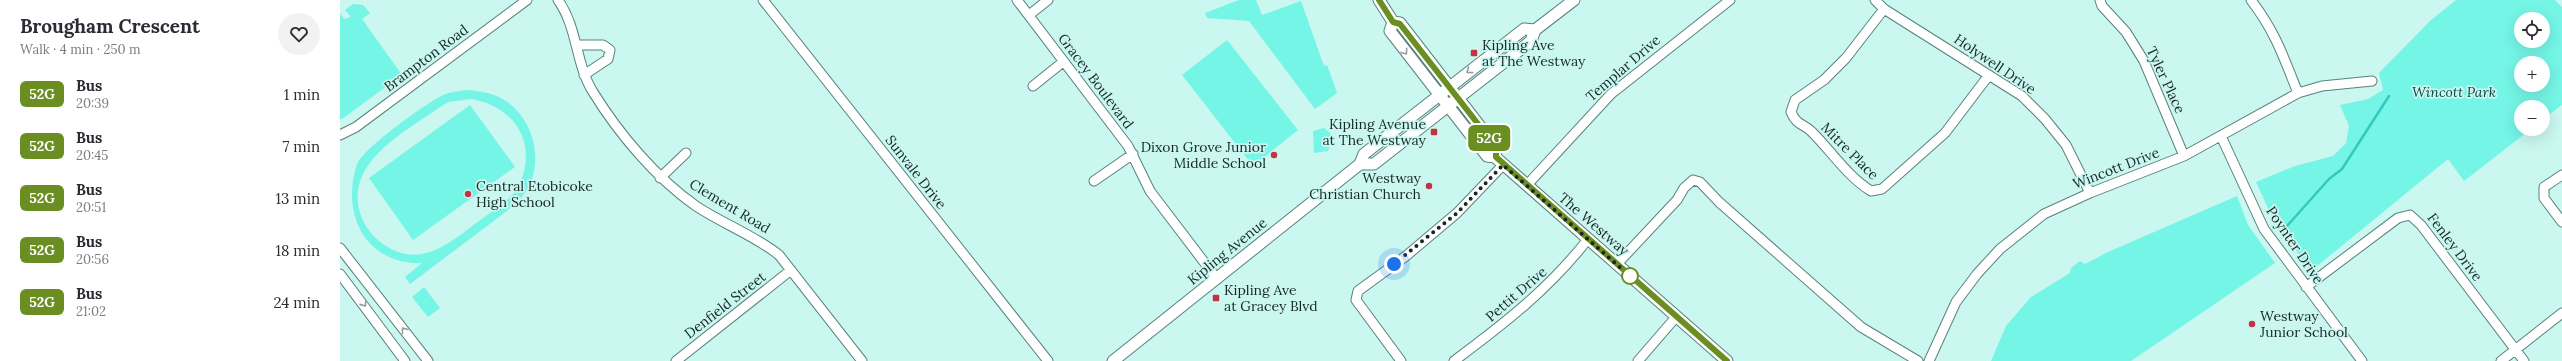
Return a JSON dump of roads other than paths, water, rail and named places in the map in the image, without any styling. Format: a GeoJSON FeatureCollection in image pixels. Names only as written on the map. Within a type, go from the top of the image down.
{"type":"FeatureCollection","features":[{"type":"Feature","properties":{"kind":"main road","name":"The Westway"},"geometry":{"type":"LineString","coordinates":[[1379,0],[1393,22],[1400,24],[1450,86],[1496,147],[1499,161]]}},
{"type":"Feature","properties":{"kind":"main road","name":"Kipling Avenue"},"geometry":{"type":"LineString","coordinates":[[1360,164],[1374,164],[1531,41],[1535,30],[1574,0]]}},
{"type":"Feature","properties":{"kind":"main road","name":"The Westway"},"geometry":{"type":"LineString","coordinates":[[1393,22],[1390,31],[1438,95],[1487,156],[1499,161],[1727,361]]}},
{"type":"Feature","properties":{"kind":"main road","name":"Kipling Avenue"},"geometry":{"type":"LineString","coordinates":[[1113,361],[1360,164],[1364,154],[1438,95],[1524,29],[1535,30]]}},
{"type":"Feature","properties":{"kind":"street","name":"Brampton Road"},"geometry":{"type":"LineString","coordinates":[[340,135],[356,127],[527,0]]}},
{"type":"Feature","properties":{"kind":"street","name":"Clement Road"},"geometry":{"type":"LineString","coordinates":[[558,0],[570,20],[584,75],[594,93],[660,178],[697,206],[763,242],[779,255],[862,361]]}},
{"type":"Feature","properties":{"kind":"street","name":"Sunvale Drive"},"geometry":{"type":"LineString","coordinates":[[763,0],[1048,361]]}},
{"type":"Feature","properties":{"kind":"street","name":"Gracey Boulevard"},"geometry":{"type":"LineString","coordinates":[[1017,0],[1133,154],[1150,191],[1217,279]]}},
{"type":"Feature","properties":{"kind":"street"},"geometry":{"type":"LineString","coordinates":[[1029,15],[1048,0]]}},
{"type":"Feature","properties":{"kind":"street","name":"Templar Drive"},"geometry":{"type":"LineString","coordinates":[[1527,185],[1611,94],[1730,0]]}},
{"type":"Feature","properties":{"kind":"street","name":"Holywell Drive"},"geometry":{"type":"LineString","coordinates":[[1875,0],[1884,9],[2022,96],[2045,119],[2066,145],[2090,193]]}},
{"type":"Feature","properties":{"kind":"street","name":"Tyler Place"},"geometry":{"type":"LineString","coordinates":[[2100,0],[2102,6],[2126,32],[2144,61],[2184,156]]}},
{"type":"Feature","properties":{"kind":"street"},"geometry":{"type":"LineString","coordinates":[[2251,0],[2269,24],[2286,60],[2298,93]]}},
{"type":"Feature","properties":{"kind":"street","name":"Mitre Place"},"geometry":{"type":"LineString","coordinates":[[1884,9],[1846,58],[1824,80],[1795,100],[1791,112],[1796,122],[1811,131],[1861,185],[1871,191],[1882,189],[1945,133],[1989,75]]}},
{"type":"Feature","properties":{"kind":"street"},"geometry":{"type":"LineString","coordinates":[[576,45],[602,45],[610,50],[608,59],[584,75]]}},
{"type":"Feature","properties":{"kind":"street"},"geometry":{"type":"LineString","coordinates":[[1033,86],[1063,62]]}},
{"type":"Feature","properties":{"kind":"street","name":"Wincott Drive"},"geometry":{"type":"LineString","coordinates":[[1929,361],[1956,302],[1977,274],[2000,250],[2044,214],[2090,193],[2184,156],[2298,93],[2322,86],[2372,80]]}},
{"type":"Feature","properties":{"kind":"street","name":"Poynter Drive"},"geometry":{"type":"LineString","coordinates":[[2221,136],[2264,229],[2362,361]]}},
{"type":"Feature","properties":{"kind":"street"},"geometry":{"type":"LineString","coordinates":[[660,178],[686,153]]}},
{"type":"Feature","properties":{"kind":"street"},"geometry":{"type":"LineString","coordinates":[[1094,181],[1133,154]]}},
{"type":"Feature","properties":{"kind":"street"},"geometry":{"type":"LineString","coordinates":[[1401,361],[1356,300],[1358,291],[1406,256],[1457,213],[1499,161]]}},
{"type":"Feature","properties":{"kind":"street"},"geometry":{"type":"LineString","coordinates":[[2562,175],[2544,187],[2544,198],[2562,222]]}},
{"type":"Feature","properties":{"kind":"street"},"geometry":{"type":"LineString","coordinates":[[1617,264],[1677,200],[1684,188],[1693,180],[1700,182],[1719,202],[1861,327],[1918,361]]}},
{"type":"Feature","properties":{"kind":"street","name":"Fenley Drive"},"geometry":{"type":"LineString","coordinates":[[2306,287],[2398,218],[2410,215],[2421,225],[2524,361]]}},
{"type":"Feature","properties":{"kind":"street","name":"Pettit Drive"},"geometry":{"type":"LineString","coordinates":[[1454,361],[1518,313],[1549,285],[1588,239]]}},
{"type":"Feature","properties":{"kind":"street"},"geometry":{"type":"LineString","coordinates":[[340,248],[428,361]]}},
{"type":"Feature","properties":{"kind":"street","name":"Denfield Street"},"geometry":{"type":"LineString","coordinates":[[676,361],[791,270]]}},
{"type":"Feature","properties":{"kind":"street"},"geometry":{"type":"LineString","coordinates":[[340,274],[404,361]]}},
{"type":"Feature","properties":{"kind":"street"},"geometry":{"type":"LineString","coordinates":[[2501,361],[2562,313]]}},
{"type":"Feature","properties":{"kind":"street"},"geometry":{"type":"LineString","coordinates":[[1638,361],[1676,317]]}},
{"type":"Feature","properties":{"kind":"waterway"},"geometry":{"type":"LineString","coordinates":[[2287,226],[2329,179],[2342,169],[2389,96]]}},
{"type":"Feature","properties":{"kind":"place","name":"Kipling Ave at The Westway"},"geometry":{"type":"Point","coordinates":[1474,53]}},
{"type":"Feature","properties":{"kind":"place","name":"Kipling Avenue at The Westway"},"geometry":{"type":"Point","coordinates":[1434,132]}},
{"type":"Feature","properties":{"kind":"place","name":"Dixon Grove Junior Middle School"},"geometry":{"type":"Point","coordinates":[1274,155]}},
{"type":"Feature","properties":{"kind":"place","name":"Westway Christian Church"},"geometry":{"type":"Point","coordinates":[1429,186]}},
{"type":"Feature","properties":{"kind":"place","name":"Central Etobicoke High School"},"geometry":{"type":"Point","coordinates":[468,194]}},
{"type":"Feature","properties":{"kind":"place","name":"Kipling Ave at Gracey Blvd"},"geometry":{"type":"Point","coordinates":[1216,298]}},
{"type":"Feature","properties":{"kind":"place","name":"Westway Junior School"},"geometry":{"type":"Point","coordinates":[2252,324]}},
{"type":"Feature","properties":{"kind":"park label","name":"Wincott Park"},"geometry":{"type":"Point","coordinates":[2454,92]}}]}
